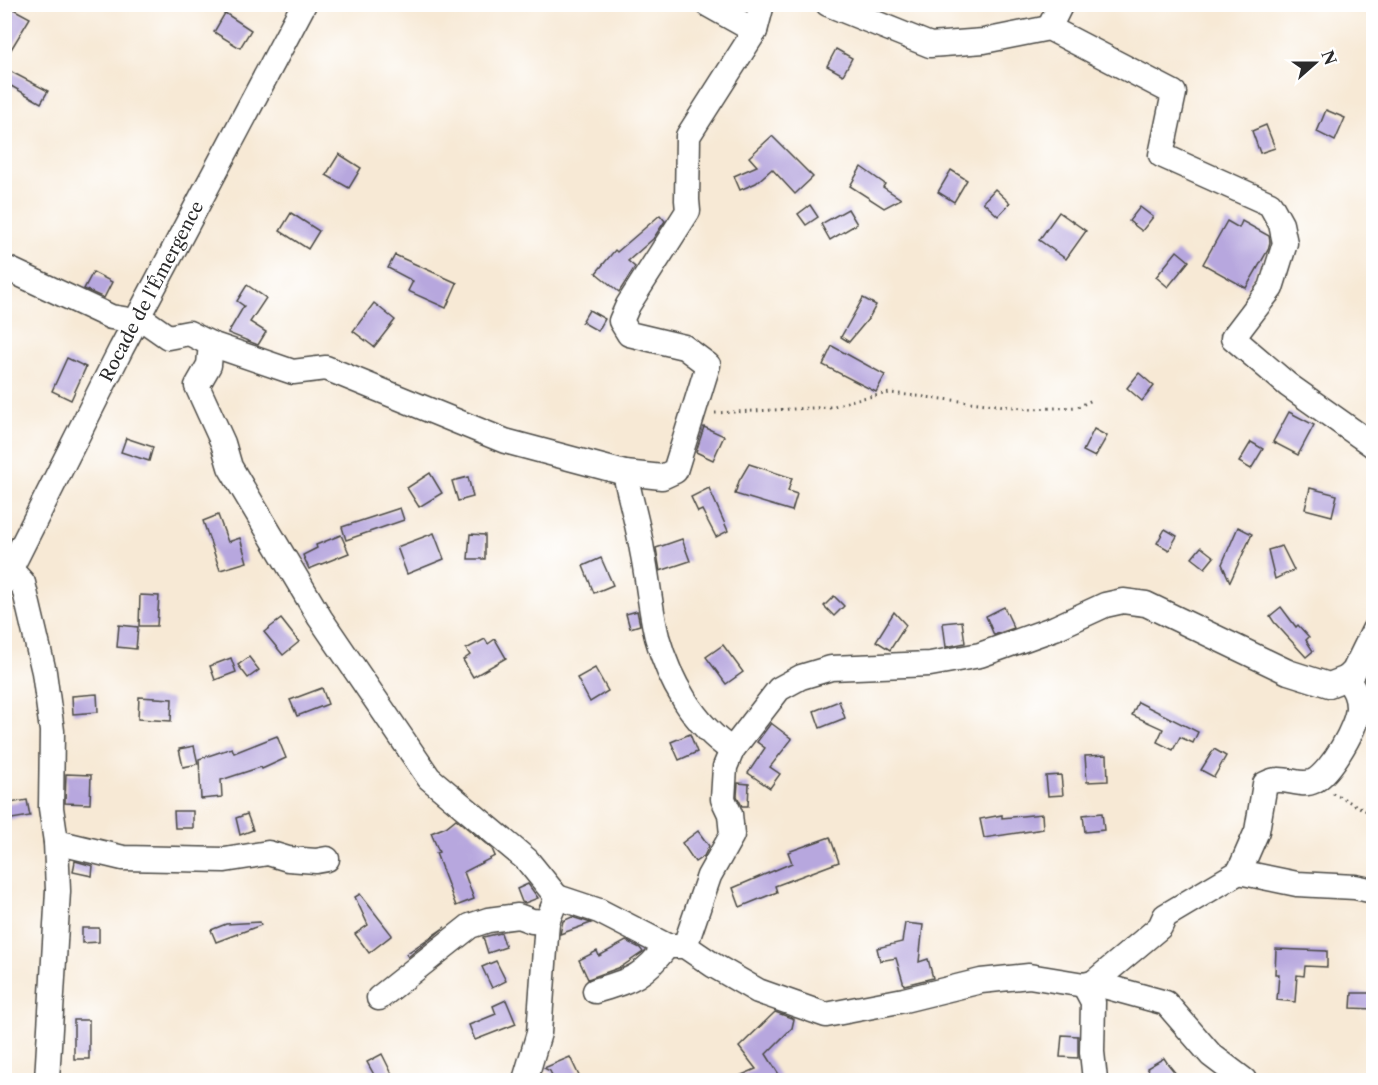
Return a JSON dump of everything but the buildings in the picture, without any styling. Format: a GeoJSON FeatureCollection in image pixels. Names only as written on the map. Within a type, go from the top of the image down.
{"type":"FeatureCollection","features":[{"type":"Feature","properties":{"kind":"street","name":"Rocade de l'Émergence"},"geometry":{"type":"LineString","coordinates":[[8,576],[84,421],[304,4]]}},
{"type":"Feature","properties":{"kind":"street"},"geometry":{"type":"LineString","coordinates":[[707,4],[755,31]]}},
{"type":"Feature","properties":{"kind":"street"},"geometry":{"type":"LineString","coordinates":[[4,267],[111,317],[148,323],[168,337],[189,333],[211,344],[293,372],[326,368],[505,441],[624,473],[662,477],[675,471],[708,365],[684,347],[629,334],[621,321],[628,305],[688,211],[688,136],[755,31],[762,4]]}},
{"type":"Feature","properties":{"kind":"street"},"geometry":{"type":"LineString","coordinates":[[828,4],[930,45],[984,41],[1049,28],[1174,93],[1161,155],[1270,204],[1281,224],[1285,243],[1271,288],[1233,338],[1288,385],[1374,446]]}},
{"type":"Feature","properties":{"kind":"street"},"geometry":{"type":"LineString","coordinates":[[1049,28],[1061,4]]}},
{"type":"Feature","properties":{"kind":"street"},"geometry":{"type":"LineString","coordinates":[[211,344],[209,365],[197,386],[223,443],[231,467],[320,618],[429,778],[527,860],[557,897],[599,911],[676,946],[758,991],[826,1015],[904,1000],[981,981],[1029,976],[1088,984],[1166,1003],[1211,1055],[1244,1080]]}},
{"type":"Feature","properties":{"kind":"street"},"geometry":{"type":"LineString","coordinates":[[624,473],[639,533],[657,635],[668,668],[696,718],[718,741],[732,750]]}},
{"type":"Feature","properties":{"kind":"street"},"geometry":{"type":"LineString","coordinates":[[8,576],[22,583],[44,672],[52,731],[51,808],[56,842],[58,891],[46,1080]]}},
{"type":"Feature","properties":{"kind":"street"},"geometry":{"type":"LineString","coordinates":[[595,991],[634,979],[676,946],[709,876],[732,835],[730,814],[723,799],[725,767],[732,750],[779,689],[801,677],[831,668],[930,664],[980,655],[1123,601],[1146,604],[1288,672],[1329,685],[1347,678],[1354,671],[1374,630]]}},
{"type":"Feature","properties":{"kind":"street"},"geometry":{"type":"LineString","coordinates":[[1088,984],[1160,927],[1165,916],[1239,872],[1257,831],[1265,784],[1277,779],[1302,784],[1314,781],[1327,771],[1354,727],[1358,708],[1356,692],[1347,678]]}},
{"type":"Feature","properties":{"kind":"street"},"geometry":{"type":"LineString","coordinates":[[56,842],[123,858],[225,860],[268,853],[288,859],[316,861],[327,859]]}},
{"type":"Feature","properties":{"kind":"street"},"geometry":{"type":"LineString","coordinates":[[1239,872],[1297,884],[1355,886],[1374,891]]}},
{"type":"Feature","properties":{"kind":"street"},"geometry":{"type":"LineString","coordinates":[[525,1080],[539,1033],[547,922],[557,897]]}},
{"type":"Feature","properties":{"kind":"street"},"geometry":{"type":"LineString","coordinates":[[379,998],[470,926],[488,920],[518,916],[532,921],[547,922]]}},
{"type":"Feature","properties":{"kind":"street"},"geometry":{"type":"LineString","coordinates":[[1088,984],[1093,1002],[1092,1052],[1095,1080]]}},
{"type":"Feature","properties":{"kind":"path"},"geometry":{"type":"LineString","coordinates":[[692,414],[831,406],[890,393],[1031,409],[1078,407],[1094,399]]}},
{"type":"Feature","properties":{"kind":"path"},"geometry":{"type":"LineString","coordinates":[[1314,781],[1374,815]]}}]}
